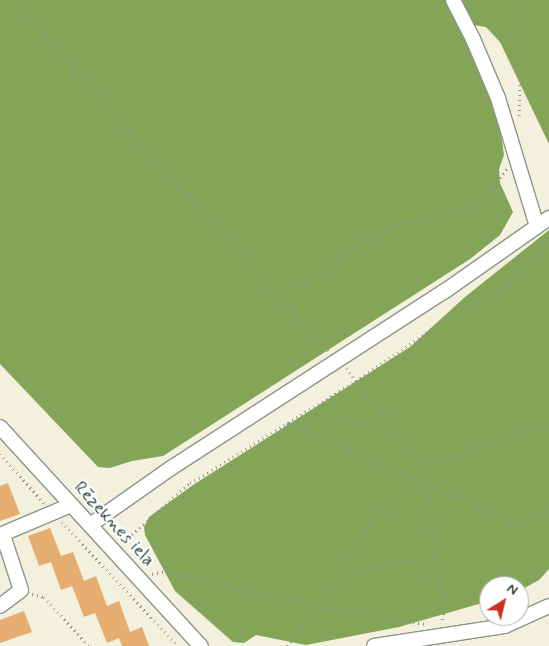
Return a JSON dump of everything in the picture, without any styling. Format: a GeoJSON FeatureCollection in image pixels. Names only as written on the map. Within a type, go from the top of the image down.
{"type":"FeatureCollection","features":[{"type":"Feature","properties":{"kind":"street"},"geometry":{"type":"LineString","coordinates":[[452,0],[473,39],[517,154],[537,226]]}},
{"type":"Feature","properties":{"kind":"street"},"geometry":{"type":"LineString","coordinates":[[90,525],[338,359],[445,291],[549,218]]}},
{"type":"Feature","properties":{"kind":"street","name":"Rēzeknes iela"},"geometry":{"type":"LineString","coordinates":[[0,427],[200,646]]}},
{"type":"Feature","properties":{"kind":"street"},"geometry":{"type":"LineString","coordinates":[[0,606],[21,590],[2,535],[71,506]]}},
{"type":"Feature","properties":{"kind":"street"},"geometry":{"type":"LineString","coordinates":[[374,646],[505,626],[549,606]]}},
{"type":"Feature","properties":{"kind":"path"},"geometry":{"type":"LineString","coordinates":[[20,0],[46,39],[338,359],[356,380],[369,400],[384,412],[427,468],[426,482],[446,600],[440,617],[442,627],[285,600],[166,571],[138,577]]}},
{"type":"Feature","properties":{"kind":"path"},"geometry":{"type":"LineString","coordinates":[[518,125],[521,0]]}},
{"type":"Feature","properties":{"kind":"path"},"geometry":{"type":"LineString","coordinates":[[300,287],[354,246],[403,222],[436,219],[482,202],[517,154]]}},
{"type":"Feature","properties":{"kind":"path"},"geometry":{"type":"LineString","coordinates":[[113,551],[190,483],[356,380],[447,318],[500,292],[549,242]]}},
{"type":"Feature","properties":{"kind":"path"},"geometry":{"type":"LineString","coordinates":[[288,423],[306,424],[342,418],[357,425],[373,426],[384,412]]}},
{"type":"Feature","properties":{"kind":"path"},"geometry":{"type":"LineString","coordinates":[[288,423],[354,454],[426,482],[518,525],[549,510]]}},
{"type":"Feature","properties":{"kind":"path"},"geometry":{"type":"LineString","coordinates":[[422,462],[469,451],[549,423]]}},
{"type":"Feature","properties":{"kind":"path"},"geometry":{"type":"LineString","coordinates":[[0,454],[178,646]]}},
{"type":"Feature","properties":{"kind":"path"},"geometry":{"type":"LineString","coordinates":[[287,646],[344,576],[346,566],[363,534],[402,491],[428,493]]}},
{"type":"Feature","properties":{"kind":"path"},"geometry":{"type":"LineString","coordinates":[[344,576],[400,561],[416,562],[442,585]]}},
{"type":"Feature","properties":{"kind":"path"},"geometry":{"type":"LineString","coordinates":[[21,590],[44,597],[89,646]]}},
{"type":"Feature","properties":{"kind":"green space"},"geometry":{"type":"Polygon","coordinates":[[[0,0],[549,0],[549,144],[500,42],[486,27],[473,25],[478,62],[500,127],[504,155],[499,169],[500,183],[513,212],[500,235],[470,259],[163,456],[132,461],[110,468],[98,467],[0,364],[0,0]]]}},
{"type":"Feature","properties":{"kind":"green space"},"geometry":{"type":"Polygon","coordinates":[[[549,230],[549,569],[539,580],[529,586],[529,576],[479,576],[479,604],[399,627],[306,645],[256,635],[244,643],[233,642],[175,591],[145,535],[144,527],[149,517],[193,485],[410,347],[465,297],[549,230]]]}},
{"type":"Feature","properties":{"kind":"building"},"geometry":{"type":"Polygon","coordinates":[[[8,483],[20,514],[0,521],[0,486],[8,483]]]}},
{"type":"Feature","properties":{"kind":"building"},"geometry":{"type":"Polygon","coordinates":[[[50,528],[61,556],[73,552],[84,581],[96,576],[107,606],[119,601],[130,632],[142,627],[149,646],[122,646],[119,638],[107,643],[95,613],[84,617],[72,586],[61,590],[51,562],[39,566],[28,536],[50,528]]]}},
{"type":"Feature","properties":{"kind":"building"},"geometry":{"type":"Polygon","coordinates":[[[24,611],[32,632],[0,643],[0,620],[24,611]]]}}]}
